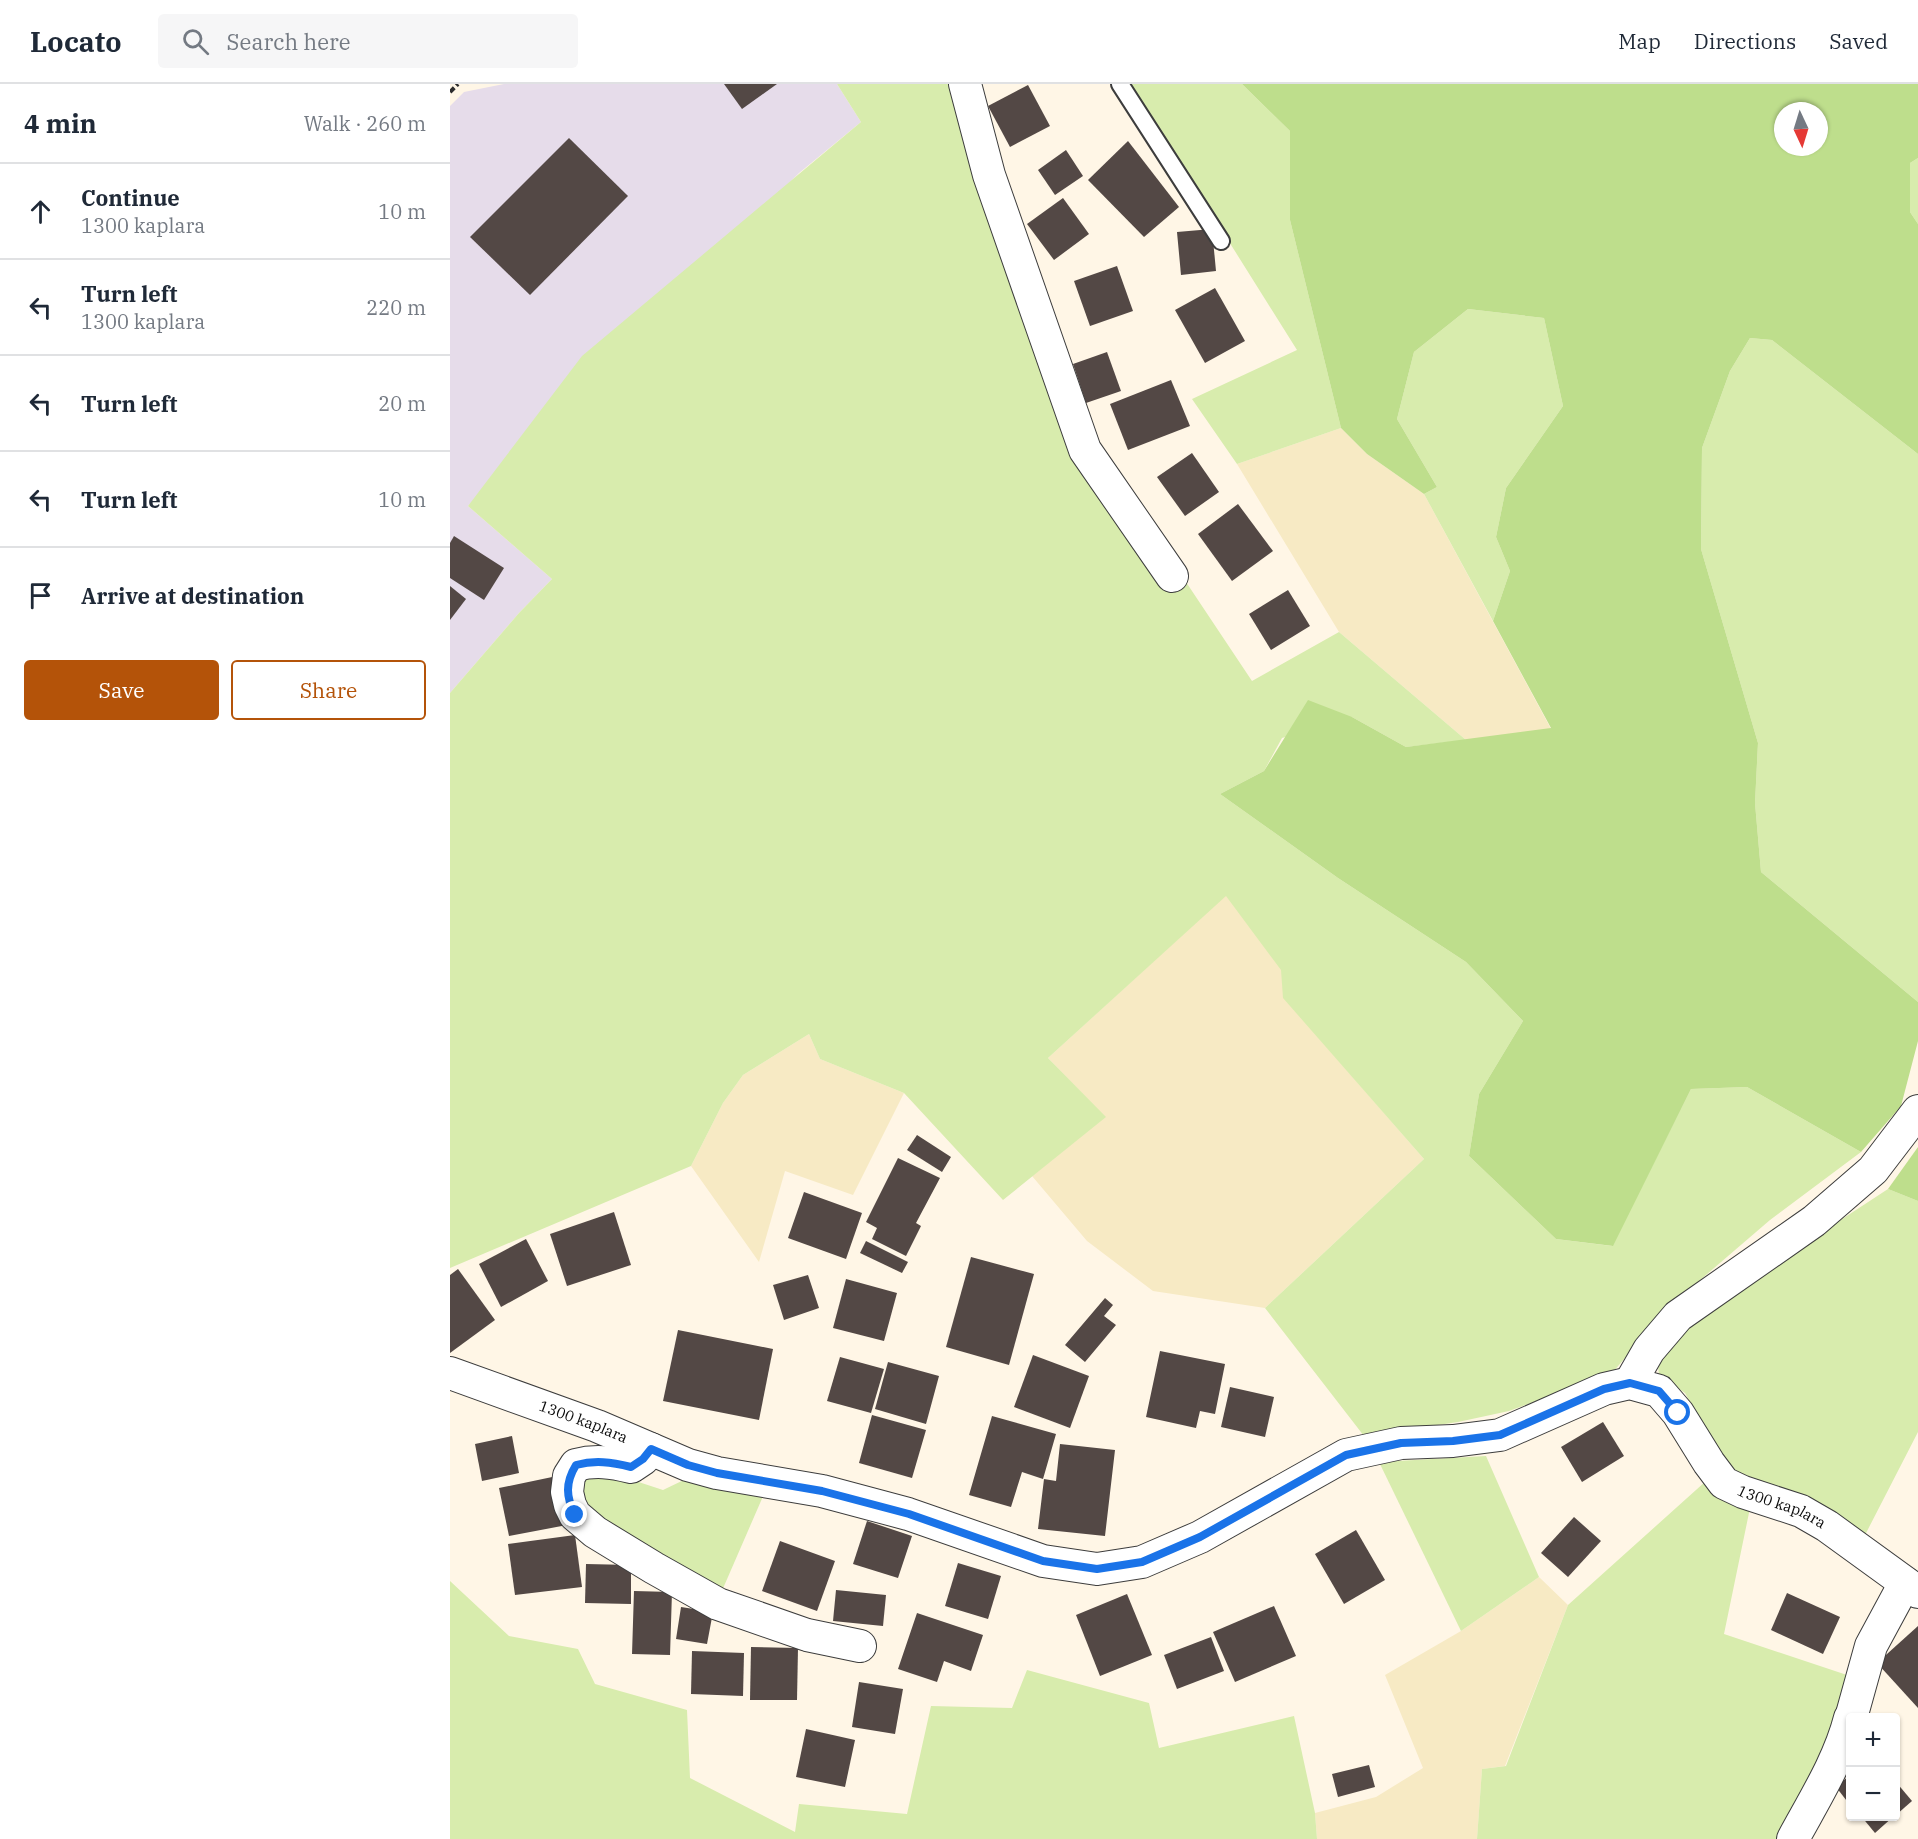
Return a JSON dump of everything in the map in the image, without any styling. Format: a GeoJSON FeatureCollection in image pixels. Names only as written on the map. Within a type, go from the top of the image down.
{"type":"FeatureCollection","features":[{"type":"Feature","properties":{"kind":"street"},"geometry":{"type":"LineString","coordinates":[[965,84],[989,175],[1085,450],[1172,576]]}},
{"type":"Feature","properties":{"kind":"street"},"geometry":{"type":"LineString","coordinates":[[1630,1383],[1649,1350],[1678,1316],[1814,1221],[1873,1170],[1918,1111]]}},
{"type":"Feature","properties":{"kind":"street","name":"1300 kaplara"},"geometry":{"type":"LineString","coordinates":[[450,1373],[597,1426],[688,1465],[717,1473],[822,1491],[909,1514],[1043,1561],[1097,1569],[1142,1562],[1200,1537],[1346,1455],[1401,1443],[1453,1441],[1500,1435],[1604,1389],[1630,1383],[1659,1391],[1678,1413],[1724,1483],[1743,1492],[1801,1511],[1827,1526],[1911,1587]]}},
{"type":"Feature","properties":{"kind":"street"},"geometry":{"type":"LineString","coordinates":[[651,1449],[643,1459],[631,1467],[609,1461],[576,1465],[569,1476],[567,1492],[575,1515],[596,1532],[718,1604],[807,1635],[860,1646]]}},
{"type":"Feature","properties":{"kind":"street"},"geometry":{"type":"LineString","coordinates":[[1852,1713],[1871,1646],[1911,1587]]}},
{"type":"Feature","properties":{"kind":"street"},"geometry":{"type":"LineString","coordinates":[[1792,1839],[1829,1772],[1846,1735]]}},
{"type":"Feature","properties":{"kind":"lane"},"geometry":{"type":"LineString","coordinates":[[1120,84],[1221,241]]}},
{"type":"Feature","properties":{"kind":"path"},"geometry":{"type":"LineString","coordinates":[[450,92],[458,84]]}},
{"type":"Feature","properties":{"kind":"shaded area"},"geometry":{"type":"Polygon","coordinates":[[[504,84],[837,84],[861,122],[799,173],[468,506],[552,579],[519,613],[450,693],[450,106],[464,92],[504,84]]]}},
{"type":"Feature","properties":{"kind":"shaded area"},"geometry":{"type":"Polygon","coordinates":[[[1341,428],[1367,454],[1424,494],[1551,729],[1466,740],[1339,632],[1237,464],[1341,428]]]}},
{"type":"Feature","properties":{"kind":"shaded area"},"geometry":{"type":"Polygon","coordinates":[[[1226,895],[1282,970],[1284,998],[1424,1159],[1265,1308],[1153,1291],[1087,1241],[1032,1176],[1105,1117],[1048,1058],[1226,895]]]}},
{"type":"Feature","properties":{"kind":"shaded area"},"geometry":{"type":"Polygon","coordinates":[[[809,1034],[820,1059],[904,1093],[853,1195],[785,1171],[759,1262],[691,1166],[723,1103],[743,1075],[809,1034]]]}},
{"type":"Feature","properties":{"kind":"shaded area"},"geometry":{"type":"Polygon","coordinates":[[[1539,1577],[1568,1605],[1505,1766],[1482,1769],[1477,1839],[1317,1839],[1315,1813],[1376,1797],[1423,1768],[1385,1675],[1461,1631],[1539,1577]]]}},
{"type":"Feature","properties":{"kind":"green space"},"geometry":{"type":"Polygon","coordinates":[[[837,84],[953,84],[1075,457],[1174,592],[1186,582],[1252,681],[1339,632],[1466,740],[1406,747],[1352,717],[1282,738],[1264,771],[1220,794],[1338,878],[1466,962],[1523,1021],[1479,1094],[1469,1156],[1556,1239],[1612,1246],[1691,1089],[1747,1087],[1861,1152],[1770,1220],[1671,1305],[1612,1373],[1509,1411],[1458,1422],[1364,1436],[1265,1308],[1424,1159],[1283,998],[1281,970],[1226,896],[1048,1058],[1106,1117],[1003,1200],[904,1093],[820,1059],[809,1034],[743,1075],[723,1103],[691,1166],[450,1268],[450,693],[519,613],[552,579],[468,506],[582,356],[861,122],[837,84]]]}},
{"type":"Feature","properties":{"kind":"green space"},"geometry":{"type":"Polygon","coordinates":[[[1130,84],[1242,84],[1290,131],[1290,220],[1341,428],[1237,464],[1192,399],[1297,350],[1130,84]]]}},
{"type":"Feature","properties":{"kind":"green space"},"geometry":{"type":"Polygon","coordinates":[[[1242,84],[1918,84],[1918,158],[1910,163],[1910,212],[1918,224],[1918,454],[1772,340],[1750,338],[1730,371],[1702,448],[1701,549],[1758,743],[1755,803],[1761,872],[1918,1002],[1918,1041],[1901,1106],[1861,1152],[1747,1087],[1691,1089],[1613,1246],[1556,1239],[1469,1156],[1479,1094],[1523,1021],[1466,962],[1338,878],[1220,794],[1264,771],[1308,700],[1352,717],[1406,747],[1551,728],[1493,621],[1510,571],[1496,537],[1506,488],[1563,406],[1544,318],[1468,309],[1414,352],[1397,419],[1437,487],[1424,494],[1367,454],[1341,428],[1290,220],[1290,131],[1242,84]]]}},
{"type":"Feature","properties":{"kind":"green space"},"geometry":{"type":"Polygon","coordinates":[[[1918,158],[1918,224],[1910,212],[1910,163],[1918,158]]]}},
{"type":"Feature","properties":{"kind":"green space"},"geometry":{"type":"Polygon","coordinates":[[[1468,309],[1544,318],[1563,406],[1506,488],[1496,537],[1510,571],[1493,621],[1424,494],[1437,487],[1397,419],[1414,352],[1468,309]]]}},
{"type":"Feature","properties":{"kind":"green space"},"geometry":{"type":"Polygon","coordinates":[[[1750,338],[1772,340],[1918,454],[1918,1002],[1761,872],[1755,803],[1758,743],[1701,549],[1702,448],[1730,371],[1750,338]]]}},
{"type":"Feature","properties":{"kind":"green space"},"geometry":{"type":"Polygon","coordinates":[[[1918,1147],[1918,1201],[1888,1189],[1918,1147]]]}},
{"type":"Feature","properties":{"kind":"green space"},"geometry":{"type":"Polygon","coordinates":[[[1888,1189],[1918,1201],[1918,1432],[1864,1537],[1736,1474],[1720,1455],[1685,1393],[1659,1375],[1658,1366],[1686,1321],[1888,1189]]]}},
{"type":"Feature","properties":{"kind":"green space"},"geometry":{"type":"Polygon","coordinates":[[[1486,1456],[1539,1577],[1461,1631],[1379,1462],[1486,1456]]]}},
{"type":"Feature","properties":{"kind":"green space"},"geometry":{"type":"Polygon","coordinates":[[[605,1471],[663,1490],[688,1478],[764,1494],[721,1593],[642,1548],[583,1503],[581,1475],[605,1471]]]}},
{"type":"Feature","properties":{"kind":"green space"},"geometry":{"type":"Polygon","coordinates":[[[1706,1481],[1750,1508],[1724,1634],[1847,1675],[1832,1744],[1780,1839],[1477,1839],[1482,1769],[1506,1766],[1568,1605],[1706,1481]]]}},
{"type":"Feature","properties":{"kind":"green space"},"geometry":{"type":"Polygon","coordinates":[[[450,1581],[509,1636],[578,1649],[595,1684],[687,1710],[690,1778],[795,1832],[799,1804],[907,1814],[931,1706],[1012,1708],[1027,1670],[1149,1703],[1159,1748],[1294,1716],[1315,1813],[1317,1839],[450,1839],[450,1581]]]}},
{"type":"Feature","properties":{"kind":"building"},"geometry":{"type":"Polygon","coordinates":[[[724,84],[777,84],[742,109],[724,84]]]}},
{"type":"Feature","properties":{"kind":"building"},"geometry":{"type":"Polygon","coordinates":[[[1028,85],[1050,126],[1010,147],[988,106],[1028,85]]]}},
{"type":"Feature","properties":{"kind":"building"},"geometry":{"type":"Polygon","coordinates":[[[569,138],[628,196],[530,295],[470,237],[569,138]]]}},
{"type":"Feature","properties":{"kind":"building"},"geometry":{"type":"Polygon","coordinates":[[[1128,141],[1179,207],[1144,237],[1088,180],[1128,141]]]}},
{"type":"Feature","properties":{"kind":"building"},"geometry":{"type":"Polygon","coordinates":[[[1066,150],[1083,176],[1055,195],[1038,170],[1066,150]]]}},
{"type":"Feature","properties":{"kind":"building"},"geometry":{"type":"Polygon","coordinates":[[[1063,198],[1089,234],[1054,260],[1027,224],[1063,198]]]}},
{"type":"Feature","properties":{"kind":"building"},"geometry":{"type":"Polygon","coordinates":[[[1212,229],[1216,271],[1181,275],[1177,232],[1212,229]]]}},
{"type":"Feature","properties":{"kind":"building"},"geometry":{"type":"Polygon","coordinates":[[[1117,266],[1133,311],[1090,326],[1074,281],[1117,266]]]}},
{"type":"Feature","properties":{"kind":"building"},"geometry":{"type":"Polygon","coordinates":[[[1215,288],[1245,341],[1205,363],[1175,310],[1215,288]]]}},
{"type":"Feature","properties":{"kind":"building"},"geometry":{"type":"Polygon","coordinates":[[[1107,352],[1121,391],[1086,403],[1073,364],[1107,352]]]}},
{"type":"Feature","properties":{"kind":"building"},"geometry":{"type":"Polygon","coordinates":[[[1171,380],[1190,426],[1128,450],[1110,404],[1171,380]]]}},
{"type":"Feature","properties":{"kind":"building"},"geometry":{"type":"Polygon","coordinates":[[[1192,453],[1219,492],[1185,516],[1157,477],[1192,453]]]}},
{"type":"Feature","properties":{"kind":"building"},"geometry":{"type":"Polygon","coordinates":[[[1238,504],[1273,551],[1232,581],[1198,534],[1238,504]]]}},
{"type":"Feature","properties":{"kind":"building"},"geometry":{"type":"Polygon","coordinates":[[[454,536],[504,568],[484,600],[450,578],[450,543],[454,536]]]}},
{"type":"Feature","properties":{"kind":"building"},"geometry":{"type":"Polygon","coordinates":[[[450,586],[466,599],[450,620],[450,586]]]}},
{"type":"Feature","properties":{"kind":"building"},"geometry":{"type":"Polygon","coordinates":[[[1288,590],[1310,626],[1271,650],[1249,614],[1288,590]]]}},
{"type":"Feature","properties":{"kind":"building"},"geometry":{"type":"Polygon","coordinates":[[[917,1135],[951,1157],[942,1172],[907,1150],[917,1135]]]}},
{"type":"Feature","properties":{"kind":"building"},"geometry":{"type":"Polygon","coordinates":[[[898,1158],[940,1178],[916,1223],[921,1226],[906,1256],[872,1239],[877,1228],[866,1222],[898,1158]]]}},
{"type":"Feature","properties":{"kind":"building"},"geometry":{"type":"Polygon","coordinates":[[[804,1192],[862,1213],[846,1259],[788,1238],[804,1192]]]}},
{"type":"Feature","properties":{"kind":"building"},"geometry":{"type":"Polygon","coordinates":[[[614,1212],[631,1265],[567,1286],[550,1234],[614,1212]]]}},
{"type":"Feature","properties":{"kind":"building"},"geometry":{"type":"Polygon","coordinates":[[[526,1239],[548,1281],[501,1307],[479,1264],[526,1239]]]}},
{"type":"Feature","properties":{"kind":"building"},"geometry":{"type":"Polygon","coordinates":[[[866,1241],[908,1262],[902,1273],[860,1253],[866,1241]]]}},
{"type":"Feature","properties":{"kind":"building"},"geometry":{"type":"Polygon","coordinates":[[[971,1257],[1034,1274],[1009,1365],[946,1347],[971,1257]]]}},
{"type":"Feature","properties":{"kind":"building"},"geometry":{"type":"Polygon","coordinates":[[[458,1269],[495,1320],[450,1353],[450,1275],[458,1269]]]}},
{"type":"Feature","properties":{"kind":"building"},"geometry":{"type":"Polygon","coordinates":[[[808,1275],[819,1308],[784,1320],[773,1285],[808,1275]]]}},
{"type":"Feature","properties":{"kind":"building"},"geometry":{"type":"Polygon","coordinates":[[[846,1279],[897,1293],[884,1341],[833,1328],[846,1279]]]}},
{"type":"Feature","properties":{"kind":"building"},"geometry":{"type":"Polygon","coordinates":[[[1105,1298],[1113,1305],[1104,1316],[1116,1325],[1085,1362],[1065,1345],[1105,1298]]]}},
{"type":"Feature","properties":{"kind":"building"},"geometry":{"type":"Polygon","coordinates":[[[678,1330],[773,1349],[759,1420],[663,1401],[678,1330]]]}},
{"type":"Feature","properties":{"kind":"building"},"geometry":{"type":"Polygon","coordinates":[[[1160,1351],[1225,1364],[1215,1414],[1200,1411],[1196,1428],[1146,1417],[1160,1351]]]}},
{"type":"Feature","properties":{"kind":"building"},"geometry":{"type":"Polygon","coordinates":[[[1033,1355],[1089,1376],[1070,1428],[1014,1407],[1033,1355]]]}},
{"type":"Feature","properties":{"kind":"building"},"geometry":{"type":"Polygon","coordinates":[[[840,1357],[884,1369],[871,1413],[827,1401],[840,1357]]]}},
{"type":"Feature","properties":{"kind":"building"},"geometry":{"type":"Polygon","coordinates":[[[888,1362],[939,1376],[926,1424],[875,1409],[888,1362]]]}},
{"type":"Feature","properties":{"kind":"building"},"geometry":{"type":"Polygon","coordinates":[[[1230,1387],[1274,1397],[1265,1437],[1221,1427],[1230,1387]]]}},
{"type":"Feature","properties":{"kind":"building"},"geometry":{"type":"Polygon","coordinates":[[[872,1415],[926,1430],[912,1478],[859,1463],[872,1415]]]}},
{"type":"Feature","properties":{"kind":"building"},"geometry":{"type":"Polygon","coordinates":[[[992,1416],[1056,1434],[1043,1479],[1022,1472],[1011,1507],[969,1495],[992,1416]]]}},
{"type":"Feature","properties":{"kind":"building"},"geometry":{"type":"Polygon","coordinates":[[[1603,1422],[1624,1456],[1582,1482],[1561,1447],[1603,1422]]]}},
{"type":"Feature","properties":{"kind":"building"},"geometry":{"type":"Polygon","coordinates":[[[512,1436],[519,1473],[482,1481],[475,1444],[512,1436]]]}},
{"type":"Feature","properties":{"kind":"building"},"geometry":{"type":"Polygon","coordinates":[[[1060,1444],[1115,1450],[1105,1536],[1038,1529],[1044,1479],[1056,1481],[1060,1444]]]}},
{"type":"Feature","properties":{"kind":"building"},"geometry":{"type":"Polygon","coordinates":[[[557,1476],[567,1525],[509,1536],[499,1488],[557,1476]]]}},
{"type":"Feature","properties":{"kind":"building"},"geometry":{"type":"Polygon","coordinates":[[[1574,1517],[1601,1541],[1568,1577],[1541,1553],[1574,1517]]]}},
{"type":"Feature","properties":{"kind":"building"},"geometry":{"type":"Polygon","coordinates":[[[867,1521],[912,1536],[898,1578],[853,1564],[867,1521]]]}},
{"type":"Feature","properties":{"kind":"building"},"geometry":{"type":"Polygon","coordinates":[[[1356,1530],[1385,1580],[1344,1604],[1315,1554],[1356,1530]]]}},
{"type":"Feature","properties":{"kind":"building"},"geometry":{"type":"Polygon","coordinates":[[[575,1535],[582,1587],[515,1595],[508,1544],[575,1535]]]}},
{"type":"Feature","properties":{"kind":"building"},"geometry":{"type":"Polygon","coordinates":[[[780,1541],[835,1561],[817,1611],[762,1591],[780,1541]]]}},
{"type":"Feature","properties":{"kind":"building"},"geometry":{"type":"Polygon","coordinates":[[[958,1563],[1001,1576],[988,1619],[945,1606],[958,1563]]]}},
{"type":"Feature","properties":{"kind":"building"},"geometry":{"type":"Polygon","coordinates":[[[586,1564],[631,1565],[631,1604],[585,1603],[586,1564]]]}},
{"type":"Feature","properties":{"kind":"building"},"geometry":{"type":"Polygon","coordinates":[[[836,1590],[886,1595],[883,1626],[833,1621],[836,1590]]]}},
{"type":"Feature","properties":{"kind":"building"},"geometry":{"type":"Polygon","coordinates":[[[634,1591],[672,1592],[670,1655],[632,1654],[634,1591]]]}},
{"type":"Feature","properties":{"kind":"building"},"geometry":{"type":"Polygon","coordinates":[[[1787,1593],[1840,1617],[1823,1654],[1771,1630],[1787,1593]]]}},
{"type":"Feature","properties":{"kind":"building"},"geometry":{"type":"Polygon","coordinates":[[[1127,1594],[1152,1655],[1100,1676],[1076,1615],[1127,1594]]]}},
{"type":"Feature","properties":{"kind":"building"},"geometry":{"type":"Polygon","coordinates":[[[1274,1606],[1296,1656],[1235,1682],[1213,1632],[1274,1606]]]}},
{"type":"Feature","properties":{"kind":"building"},"geometry":{"type":"Polygon","coordinates":[[[681,1607],[713,1612],[707,1644],[676,1639],[681,1607]]]}},
{"type":"Feature","properties":{"kind":"building"},"geometry":{"type":"Polygon","coordinates":[[[917,1613],[983,1635],[971,1671],[944,1661],[937,1682],[898,1669],[917,1613]]]}},
{"type":"Feature","properties":{"kind":"building"},"geometry":{"type":"Polygon","coordinates":[[[1918,1626],[1918,1708],[1877,1663],[1918,1626]]]}},
{"type":"Feature","properties":{"kind":"building"},"geometry":{"type":"Polygon","coordinates":[[[1211,1637],[1224,1671],[1177,1689],[1164,1655],[1211,1637]]]}},
{"type":"Feature","properties":{"kind":"building"},"geometry":{"type":"Polygon","coordinates":[[[751,1647],[798,1648],[797,1700],[750,1700],[751,1647]]]}},
{"type":"Feature","properties":{"kind":"building"},"geometry":{"type":"Polygon","coordinates":[[[692,1651],[744,1653],[743,1696],[691,1694],[692,1651]]]}},
{"type":"Feature","properties":{"kind":"building"},"geometry":{"type":"Polygon","coordinates":[[[859,1682],[903,1689],[895,1734],[852,1727],[859,1682]]]}},
{"type":"Feature","properties":{"kind":"building"},"geometry":{"type":"Polygon","coordinates":[[[806,1729],[855,1740],[845,1787],[796,1777],[806,1729]]]}},
{"type":"Feature","properties":{"kind":"building"},"geometry":{"type":"Polygon","coordinates":[[[1369,1765],[1375,1787],[1338,1797],[1332,1774],[1369,1765]]]}},
{"type":"Feature","properties":{"kind":"building"},"geometry":{"type":"Polygon","coordinates":[[[1846,1778],[1846,1800],[1836,1787],[1846,1778]]]}},
{"type":"Feature","properties":{"kind":"building"},"geometry":{"type":"Polygon","coordinates":[[[1900,1787],[1912,1801],[1900,1812],[1900,1787]]]}},
{"type":"Feature","properties":{"kind":"building"},"geometry":{"type":"Polygon","coordinates":[[[1865,1821],[1888,1821],[1875,1833],[1865,1821]]]}},
{"type":"Feature","properties":{"kind":"route"},"geometry":{"type":"LineString","coordinates":[[575,1515],[567,1492],[569,1476],[576,1465],[609,1461],[631,1467],[643,1459],[651,1449],[688,1465],[717,1473],[822,1491],[909,1514],[1043,1561],[1097,1569],[1142,1562],[1200,1537],[1346,1455],[1401,1443],[1453,1441],[1500,1435],[1604,1389],[1630,1383],[1659,1391],[1678,1413]]}}]}
